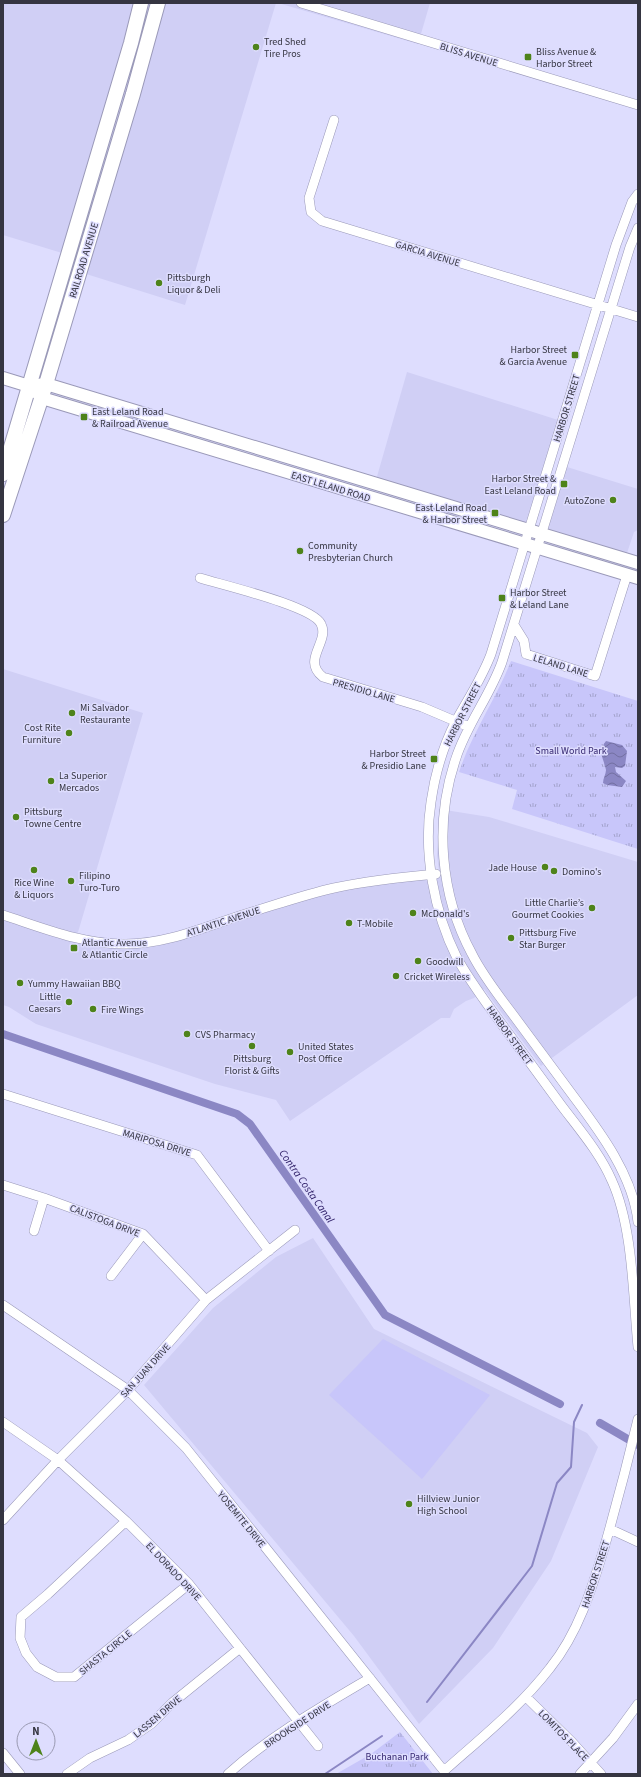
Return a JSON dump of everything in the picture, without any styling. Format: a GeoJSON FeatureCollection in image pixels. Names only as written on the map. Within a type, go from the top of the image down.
{"type":"FeatureCollection","features":[{"type":"Feature","properties":{"kind":"highway","name":"RAILROAD AVENUE"},"geometry":{"type":"LineString","coordinates":[[3,474],[131,42],[141,3]]}},
{"type":"Feature","properties":{"kind":"highway","name":"RAILROAD AVENUE"},"geometry":{"type":"LineString","coordinates":[[3,515],[42,398],[133,94],[158,3]]}},
{"type":"Feature","properties":{"kind":"highway"},"geometry":{"type":"LineString","coordinates":[[131,42],[136,54],[133,94]]}},
{"type":"Feature","properties":{"kind":"main road"},"geometry":{"type":"LineString","coordinates":[[3,378],[29,386],[46,384]]}},
{"type":"Feature","properties":{"kind":"main road","name":"EAST LELAND ROAD"},"geometry":{"type":"LineString","coordinates":[[46,384],[638,564]]}},
{"type":"Feature","properties":{"kind":"main road","name":"EAST LELAND ROAD"},"geometry":{"type":"LineString","coordinates":[[29,386],[42,398],[632,576]]}},
{"type":"Feature","properties":{"kind":"street","name":"BLISS AVENUE"},"geometry":{"type":"LineString","coordinates":[[301,3],[638,105]]}},
{"type":"Feature","properties":{"kind":"street","name":"GARCIA AVENUE"},"geometry":{"type":"LineString","coordinates":[[334,120],[309,198],[311,212],[322,221],[638,317]]}},
{"type":"Feature","properties":{"kind":"street","name":"HARBOR STREET"},"geometry":{"type":"LineString","coordinates":[[638,194],[632,202],[616,245],[488,663],[456,720],[440,761],[431,800],[429,841],[432,875],[437,903],[446,932],[457,958],[475,987],[593,1147],[612,1181],[625,1220],[638,1347]]}},
{"type":"Feature","properties":{"kind":"street","name":"HARBOR STREET"},"geometry":{"type":"LineString","coordinates":[[638,228],[630,247],[539,548],[496,679],[469,727],[456,758],[447,793],[443,834],[445,874],[460,930],[471,953],[486,979],[579,1104],[612,1155],[627,1184],[638,1222]]}},
{"type":"Feature","properties":{"kind":"street","name":"LELAND LANE"},"geometry":{"type":"LineString","coordinates":[[514,625],[524,641],[526,654],[595,676],[632,576]]}},
{"type":"Feature","properties":{"kind":"street","name":"PRESIDIO LANE"},"geometry":{"type":"LineString","coordinates":[[200,578],[294,606],[315,616],[323,628],[314,660],[314,666],[317,672],[323,677],[422,707],[456,720],[469,727]]}},
{"type":"Feature","properties":{"kind":"street"},"geometry":{"type":"LineString","coordinates":[[509,641],[520,645],[526,654]]}},
{"type":"Feature","properties":{"kind":"street","name":"ATLANTIC AVENUE"},"geometry":{"type":"LineString","coordinates":[[3,915],[90,941],[118,944],[139,944],[168,939],[254,911],[333,888],[371,882],[445,874]]}},
{"type":"Feature","properties":{"kind":"street"},"geometry":{"type":"LineString","coordinates":[[475,987],[486,979]]}},
{"type":"Feature","properties":{"kind":"street","name":"MARIPOSA DRIVE"},"geometry":{"type":"LineString","coordinates":[[3,1094],[197,1155],[269,1251]]}},
{"type":"Feature","properties":{"kind":"street","name":"CALISTOGA DRIVE"},"geometry":{"type":"LineString","coordinates":[[3,1185],[44,1198],[143,1234],[206,1300]]}},
{"type":"Feature","properties":{"kind":"street"},"geometry":{"type":"LineString","coordinates":[[34,1231],[44,1198]]}},
{"type":"Feature","properties":{"kind":"street","name":"SAN JUAN DRIVE"},"geometry":{"type":"LineString","coordinates":[[3,1520],[58,1460],[128,1390],[206,1300],[295,1230]]}},
{"type":"Feature","properties":{"kind":"street"},"geometry":{"type":"LineString","coordinates":[[111,1276],[143,1234]]}},
{"type":"Feature","properties":{"kind":"street","name":"YOSEMITE DRIVE"},"geometry":{"type":"LineString","coordinates":[[3,1305],[128,1390],[186,1448],[444,1773]]}},
{"type":"Feature","properties":{"kind":"street","name":"HARBOR STREET"},"geometry":{"type":"LineString","coordinates":[[444,1773],[526,1697],[551,1668],[566,1645],[582,1614],[592,1588],[610,1529],[638,1419]]}},
{"type":"Feature","properties":{"kind":"street","name":"EL DORADO DRIVE"},"geometry":{"type":"LineString","coordinates":[[3,1422],[58,1460],[126,1521],[189,1584],[318,1746]]}},
{"type":"Feature","properties":{"kind":"street","name":"SHASTA CIRCLE"},"geometry":{"type":"LineString","coordinates":[[126,1521],[48,1594],[21,1617],[20,1638],[26,1652],[37,1667],[56,1677],[74,1677],[189,1584]]}},
{"type":"Feature","properties":{"kind":"street"},"geometry":{"type":"LineString","coordinates":[[610,1529],[638,1542]]}},
{"type":"Feature","properties":{"kind":"street","name":"LASSEN DRIVE"},"geometry":{"type":"LineString","coordinates":[[67,1774],[90,1758],[128,1740],[151,1724],[172,1704],[240,1648]]}},
{"type":"Feature","properties":{"kind":"street","name":"BROOKSIDE DRIVE"},"geometry":{"type":"LineString","coordinates":[[228,1774],[243,1760],[299,1721],[370,1678]]}},
{"type":"Feature","properties":{"kind":"street","name":"LOMITOS PLACE"},"geometry":{"type":"LineString","coordinates":[[526,1697],[572,1742],[601,1774]]}},
{"type":"Feature","properties":{"kind":"street"},"geometry":{"type":"LineString","coordinates":[[580,1774],[613,1738],[638,1704]]}},
{"type":"Feature","properties":{"kind":"street"},"geometry":{"type":"LineString","coordinates":[[3,1753],[20,1774]]}},
{"type":"Feature","properties":{"kind":"shaded area"},"geometry":{"type":"Polygon","coordinates":[[[3,3],[276,3],[185,305],[83,273],[62,253],[3,235],[3,3]]]}},
{"type":"Feature","properties":{"kind":"shaded area"},"geometry":{"type":"Polygon","coordinates":[[[278,3],[430,3],[418,44],[278,3]]]}},
{"type":"Feature","properties":{"kind":"shaded area"},"geometry":{"type":"Polygon","coordinates":[[[407,372],[558,420],[525,525],[376,480],[407,372]]]}},
{"type":"Feature","properties":{"kind":"shaded area"},"geometry":{"type":"Polygon","coordinates":[[[567,467],[638,489],[638,530],[634,532],[627,553],[623,556],[547,532],[567,467]]]}},
{"type":"Feature","properties":{"kind":"shaded area"},"geometry":{"type":"Polygon","coordinates":[[[3,669],[143,713],[76,939],[168,940],[311,893],[439,871],[437,855],[439,809],[489,817],[638,862],[638,995],[541,1066],[484,989],[474,998],[466,1001],[454,1009],[450,1018],[441,1018],[290,1121],[276,1100],[215,1084],[36,1024],[9,1007],[3,1005],[3,669]]]}},
{"type":"Feature","properties":{"kind":"shaded area","name":"Hillview Junior High School"},"geometry":{"type":"Polygon","coordinates":[[[313,1238],[374,1329],[587,1433],[598,1447],[551,1561],[493,1648],[419,1724],[354,1636],[144,1385],[213,1308],[276,1257],[313,1238]]]}},
{"type":"Feature","properties":{"kind":"green space","name":"Small World Park"},"geometry":{"type":"Polygon","coordinates":[[[511,661],[638,701],[638,849],[512,809],[517,790],[459,772],[470,744],[511,661]]]}},
{"type":"Feature","properties":{"kind":"green space"},"geometry":{"type":"Polygon","coordinates":[[[383,1339],[490,1395],[422,1479],[329,1395],[383,1339]]]}},
{"type":"Feature","properties":{"kind":"green space","name":"Buchanan Park"},"geometry":{"type":"Polygon","coordinates":[[[400,1732],[433,1774],[336,1774],[371,1754],[400,1732]]]}},
{"type":"Feature","properties":{"kind":"water"},"geometry":{"type":"Polygon","coordinates":[[[606,741],[622,745],[627,751],[625,766],[622,768],[615,767],[616,772],[626,781],[622,787],[603,783],[606,770],[602,756],[602,749],[606,741]]]}},
{"type":"Feature","properties":{"kind":"waterway","name":"Contra Costa Canal"},"geometry":{"type":"LineString","coordinates":[[3,1034],[237,1114],[250,1124],[385,1315],[560,1404]]}},
{"type":"Feature","properties":{"kind":"waterway"},"geometry":{"type":"LineString","coordinates":[[427,1702],[532,1566],[557,1483],[571,1467],[574,1422],[582,1405]]}},
{"type":"Feature","properties":{"kind":"waterway","name":"Contra Costa Canal"},"geometry":{"type":"LineString","coordinates":[[600,1423],[638,1445]]}},
{"type":"Feature","properties":{"kind":"waterway"},"geometry":{"type":"LineString","coordinates":[[325,1774],[382,1736]]}},
{"type":"Feature","properties":{"kind":"place","name":"Tred Shed Tire Pros"},"geometry":{"type":"Point","coordinates":[256,47]}},
{"type":"Feature","properties":{"kind":"place","name":"Bliss Avenue & Harbor Street"},"geometry":{"type":"Point","coordinates":[528,57]}},
{"type":"Feature","properties":{"kind":"place","name":"Pittsburgh Liquor & Deli"},"geometry":{"type":"Point","coordinates":[159,283]}},
{"type":"Feature","properties":{"kind":"place","name":"Harbor Street & Garcia Avenue"},"geometry":{"type":"Point","coordinates":[575,355]}},
{"type":"Feature","properties":{"kind":"place","name":"East Leland Road & Railroad Avenue"},"geometry":{"type":"Point","coordinates":[84,417]}},
{"type":"Feature","properties":{"kind":"place","name":"Harbor Street & East Leland Road"},"geometry":{"type":"Point","coordinates":[564,484]}},
{"type":"Feature","properties":{"kind":"place","name":"AutoZone"},"geometry":{"type":"Point","coordinates":[613,500]}},
{"type":"Feature","properties":{"kind":"place","name":"East Leland Road & Harbor Street"},"geometry":{"type":"Point","coordinates":[495,513]}},
{"type":"Feature","properties":{"kind":"place","name":"Community Presbyterian Church"},"geometry":{"type":"Point","coordinates":[300,551]}},
{"type":"Feature","properties":{"kind":"place","name":"Harbor Street & Leland Lane"},"geometry":{"type":"Point","coordinates":[502,598]}},
{"type":"Feature","properties":{"kind":"place","name":"Mi Salvador Restaurante"},"geometry":{"type":"Point","coordinates":[72,713]}},
{"type":"Feature","properties":{"kind":"place","name":"Cost Rite Furniture"},"geometry":{"type":"Point","coordinates":[69,733]}},
{"type":"Feature","properties":{"kind":"place","name":"Harbor Street & Presidio Lane"},"geometry":{"type":"Point","coordinates":[434,759]}},
{"type":"Feature","properties":{"kind":"place","name":"La Superior Mercados"},"geometry":{"type":"Point","coordinates":[51,781]}},
{"type":"Feature","properties":{"kind":"place","name":"Pittsburg Towne Centre"},"geometry":{"type":"Point","coordinates":[16,817]}},
{"type":"Feature","properties":{"kind":"place","name":"Jade House"},"geometry":{"type":"Point","coordinates":[545,867]}},
{"type":"Feature","properties":{"kind":"place","name":"Rice Wine & Liquors"},"geometry":{"type":"Point","coordinates":[34,870]}},
{"type":"Feature","properties":{"kind":"place","name":"Domino's"},"geometry":{"type":"Point","coordinates":[554,871]}},
{"type":"Feature","properties":{"kind":"place","name":"Filipino Turo-Turo"},"geometry":{"type":"Point","coordinates":[71,881]}},
{"type":"Feature","properties":{"kind":"place","name":"Little Charlie’s Gourmet Cookies"},"geometry":{"type":"Point","coordinates":[592,908]}},
{"type":"Feature","properties":{"kind":"place","name":"McDonald's"},"geometry":{"type":"Point","coordinates":[413,913]}},
{"type":"Feature","properties":{"kind":"place","name":"T-Mobile"},"geometry":{"type":"Point","coordinates":[349,923]}},
{"type":"Feature","properties":{"kind":"place","name":"Pittsburg Five Star Burger"},"geometry":{"type":"Point","coordinates":[511,938]}},
{"type":"Feature","properties":{"kind":"place","name":"Atlantic Avenue & Atlantic Circle"},"geometry":{"type":"Point","coordinates":[74,948]}},
{"type":"Feature","properties":{"kind":"place","name":"Goodwill"},"geometry":{"type":"Point","coordinates":[418,961]}},
{"type":"Feature","properties":{"kind":"place","name":"Cricket Wireless"},"geometry":{"type":"Point","coordinates":[396,976]}},
{"type":"Feature","properties":{"kind":"place","name":"Yummy Hawaiian BBQ"},"geometry":{"type":"Point","coordinates":[20,983]}},
{"type":"Feature","properties":{"kind":"place","name":"Little Caesars"},"geometry":{"type":"Point","coordinates":[69,1002]}},
{"type":"Feature","properties":{"kind":"place","name":"Fire Wings"},"geometry":{"type":"Point","coordinates":[93,1009]}},
{"type":"Feature","properties":{"kind":"place","name":"CVS Pharmacy"},"geometry":{"type":"Point","coordinates":[187,1034]}},
{"type":"Feature","properties":{"kind":"place","name":"Pittsburg Florist & Gifts"},"geometry":{"type":"Point","coordinates":[252,1046]}},
{"type":"Feature","properties":{"kind":"place","name":"United States Post Office"},"geometry":{"type":"Point","coordinates":[290,1052]}},
{"type":"Feature","properties":{"kind":"place","name":"Hillview Junior High School"},"geometry":{"type":"Point","coordinates":[409,1504]}}]}
